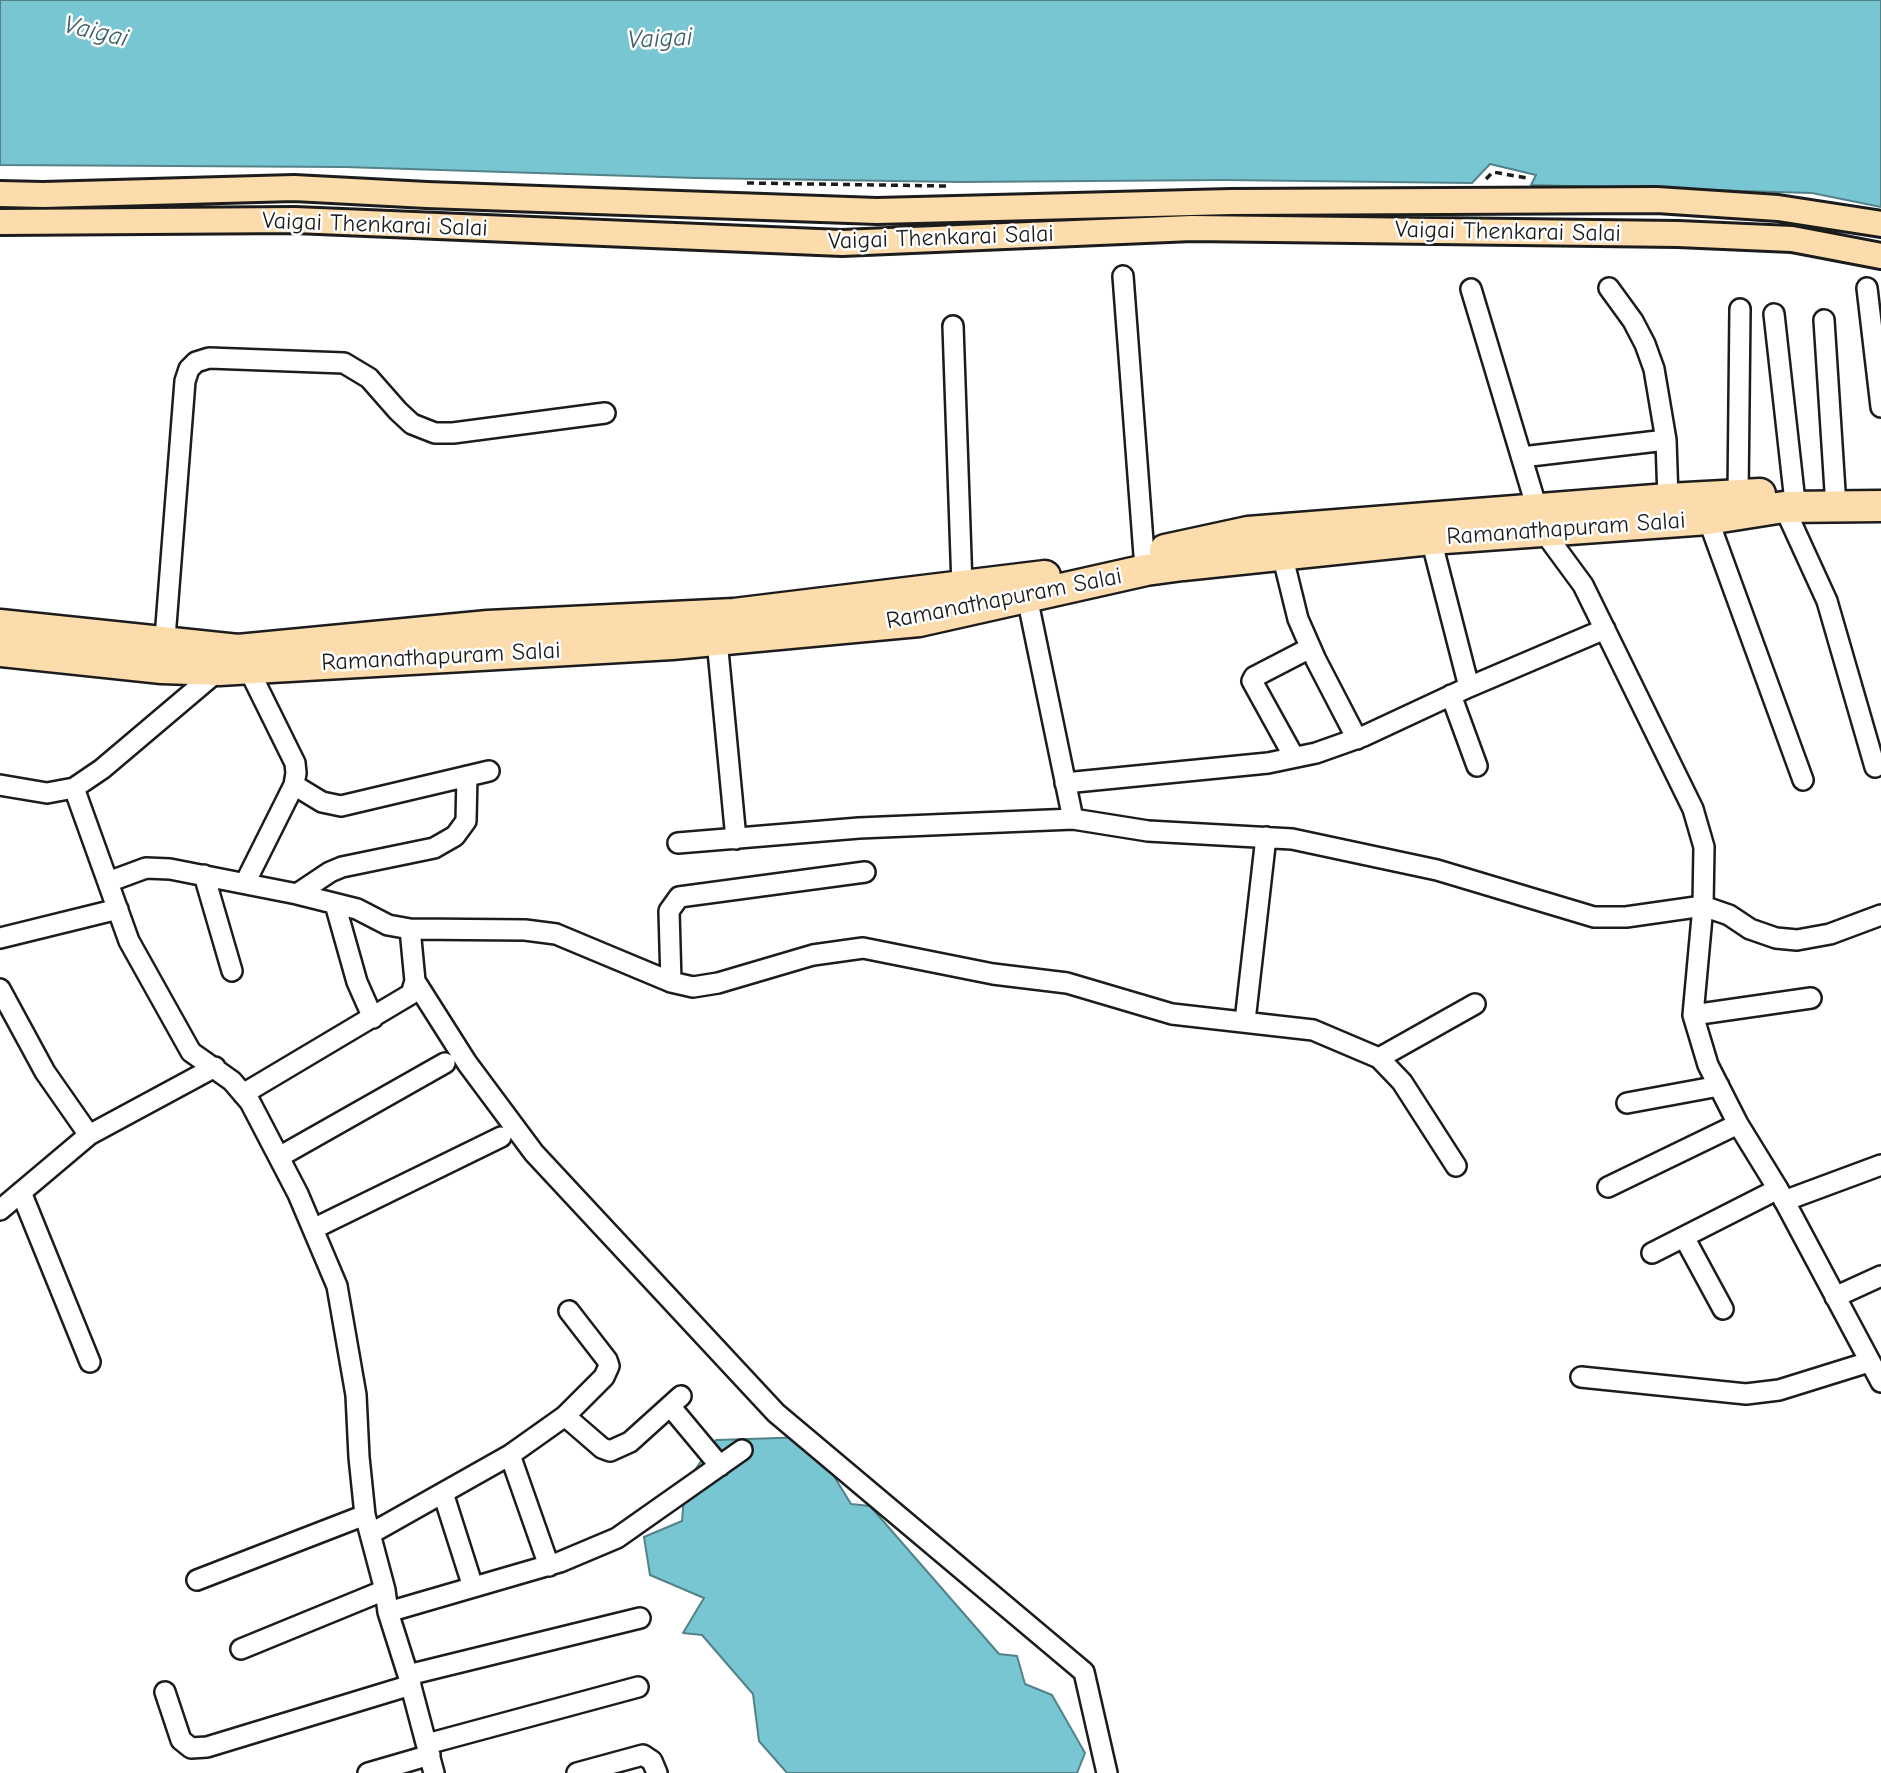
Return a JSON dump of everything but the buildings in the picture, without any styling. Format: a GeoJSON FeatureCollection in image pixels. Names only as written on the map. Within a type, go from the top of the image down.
{"type":"FeatureCollection","features":[{"type":"Feature","properties":{"kind":"highway","name":"Ramanathapuram Salai"},"geometry":{"type":"LineString","coordinates":[[0,651],[164,655],[488,626],[734,614],[1049,575],[1248,532],[1541,521],[1708,519],[1835,491],[1881,490]]}},
{"type":"Feature","properties":{"kind":"highway","name":"Ramanathapuram Salai"},"geometry":{"type":"LineString","coordinates":[[0,625],[233,669],[717,640],[919,621],[1146,570],[1431,539],[1668,499],[1738,495],[1881,506]]}},
{"type":"Feature","properties":{"kind":"main road","name":"Vaigai Thenkarai Salai"},"geometry":{"type":"LineString","coordinates":[[0,194],[294,188],[877,212],[1231,202],[1657,200],[1778,208],[1881,224]]}},
{"type":"Feature","properties":{"kind":"main road","name":"Vaigai Thenkarai Salai"},"geometry":{"type":"LineString","coordinates":[[0,222],[295,220],[842,243],[1192,229],[1678,234],[1792,239],[1881,256]]}},
{"type":"Feature","properties":{"kind":"street"},"geometry":{"type":"LineString","coordinates":[[1123,276],[1144,555]]}},
{"type":"Feature","properties":{"kind":"street"},"geometry":{"type":"LineString","coordinates":[[1609,288],[1633,321],[1654,369],[1666,440],[1668,499]]}},
{"type":"Feature","properties":{"kind":"street"},"geometry":{"type":"LineString","coordinates":[[1867,288],[1881,407]]}},
{"type":"Feature","properties":{"kind":"street"},"geometry":{"type":"LineString","coordinates":[[1471,289],[1541,521],[1583,585],[1661,739],[1693,809],[1704,847],[1703,906],[1693,1016],[1708,1065],[1881,1382]]}},
{"type":"Feature","properties":{"kind":"street"},"geometry":{"type":"LineString","coordinates":[[1738,495],[1740,309]]}},
{"type":"Feature","properties":{"kind":"street"},"geometry":{"type":"LineString","coordinates":[[1774,313],[1789,500],[1827,601],[1875,767]]}},
{"type":"Feature","properties":{"kind":"street"},"geometry":{"type":"LineString","coordinates":[[1825,320],[1835,491]]}},
{"type":"Feature","properties":{"kind":"street"},"geometry":{"type":"LineString","coordinates":[[953,326],[962,586]]}},
{"type":"Feature","properties":{"kind":"street"},"geometry":{"type":"LineString","coordinates":[[164,655],[185,381],[189,369],[196,362],[209,358],[344,363],[369,378],[412,424],[435,433],[453,433],[605,413]]}},
{"type":"Feature","properties":{"kind":"street"},"geometry":{"type":"LineString","coordinates":[[1522,457],[1666,440]]}},
{"type":"Feature","properties":{"kind":"street"},"geometry":{"type":"LineString","coordinates":[[1708,519],[1803,780]]}},
{"type":"Feature","properties":{"kind":"street"},"geometry":{"type":"LineString","coordinates":[[1431,539],[1477,766]]}},
{"type":"Feature","properties":{"kind":"street"},"geometry":{"type":"LineString","coordinates":[[1282,554],[1298,619],[1357,739]]}},
{"type":"Feature","properties":{"kind":"street"},"geometry":{"type":"LineString","coordinates":[[1027,597],[1073,818]]}},
{"type":"Feature","properties":{"kind":"street"},"geometry":{"type":"LineString","coordinates":[[1065,783],[1268,763],[1316,753],[1357,739],[1460,691],[1605,629]]}},
{"type":"Feature","properties":{"kind":"street"},"geometry":{"type":"LineString","coordinates":[[717,640],[736,839]]}},
{"type":"Feature","properties":{"kind":"street"},"geometry":{"type":"LineString","coordinates":[[1294,757],[1252,681],[1254,677],[1310,648]]}},
{"type":"Feature","properties":{"kind":"street"},"geometry":{"type":"LineString","coordinates":[[0,785],[47,793],[74,788],[233,669],[295,762],[296,773],[293,785],[245,883]]}},
{"type":"Feature","properties":{"kind":"street"},"geometry":{"type":"LineString","coordinates":[[293,785],[321,802],[341,806],[489,771]]}},
{"type":"Feature","properties":{"kind":"street"},"geometry":{"type":"LineString","coordinates":[[297,894],[342,867],[434,848],[455,836],[466,821],[467,776]]}},
{"type":"Feature","properties":{"kind":"street"},"geometry":{"type":"LineString","coordinates":[[74,788],[129,941],[185,1043],[198,1057],[215,1067],[250,1102],[279,1157],[337,1286],[356,1395],[365,1515],[385,1590],[388,1612],[410,1680],[430,1757]]}},
{"type":"Feature","properties":{"kind":"street"},"geometry":{"type":"LineString","coordinates":[[678,843],[859,828],[1073,818],[1148,831],[1292,839],[1437,870],[1594,917],[1626,917],[1703,906],[1729,915],[1750,929],[1776,938],[1797,940],[1830,934],[1881,915]]}},
{"type":"Feature","properties":{"kind":"street"},"geometry":{"type":"LineString","coordinates":[[1245,1021],[1266,838]]}},
{"type":"Feature","properties":{"kind":"street"},"geometry":{"type":"LineString","coordinates":[[108,882],[146,868],[170,869],[297,894],[357,909],[388,925],[410,929],[512,929],[556,934],[671,982],[693,987],[718,983],[813,955],[863,948],[993,974],[1067,983],[1172,1014],[1313,1030],[1380,1058],[1402,1082],[1456,1166]]}},
{"type":"Feature","properties":{"kind":"street"},"geometry":{"type":"LineString","coordinates":[[671,982],[669,911],[679,897],[865,872]]}},
{"type":"Feature","properties":{"kind":"street"},"geometry":{"type":"LineString","coordinates":[[204,875],[232,971]]}},
{"type":"Feature","properties":{"kind":"street"},"geometry":{"type":"LineString","coordinates":[[335,904],[357,982],[373,1018]]}},
{"type":"Feature","properties":{"kind":"street"},"geometry":{"type":"LineString","coordinates":[[0,938],[118,909]]}},
{"type":"Feature","properties":{"kind":"street"},"geometry":{"type":"LineString","coordinates":[[243,1094],[405,1000],[411,994],[415,981],[410,929]]}},
{"type":"Feature","properties":{"kind":"street"},"geometry":{"type":"LineString","coordinates":[[415,981],[467,1063],[534,1153],[776,1413],[1084,1672],[1107,1773]]}},
{"type":"Feature","properties":{"kind":"street"},"geometry":{"type":"LineString","coordinates":[[0,989],[45,1072],[89,1135]]}},
{"type":"Feature","properties":{"kind":"street"},"geometry":{"type":"LineString","coordinates":[[1693,1016],[1811,998]]}},
{"type":"Feature","properties":{"kind":"street"},"geometry":{"type":"LineString","coordinates":[[1380,1058],[1475,1004]]}},
{"type":"Feature","properties":{"kind":"street"},"geometry":{"type":"LineString","coordinates":[[279,1157],[445,1063]]}},
{"type":"Feature","properties":{"kind":"street"},"geometry":{"type":"LineString","coordinates":[[0,1210],[89,1135],[215,1067]]}},
{"type":"Feature","properties":{"kind":"street"},"geometry":{"type":"LineString","coordinates":[[1627,1103],[1719,1086]]}},
{"type":"Feature","properties":{"kind":"street"},"geometry":{"type":"LineString","coordinates":[[1608,1187],[1738,1124]]}},
{"type":"Feature","properties":{"kind":"street"},"geometry":{"type":"LineString","coordinates":[[313,1229],[502,1138]]}},
{"type":"Feature","properties":{"kind":"street"},"geometry":{"type":"LineString","coordinates":[[1652,1253],[1781,1195],[1881,1165]]}},
{"type":"Feature","properties":{"kind":"street"},"geometry":{"type":"LineString","coordinates":[[21,1192],[90,1362]]}},
{"type":"Feature","properties":{"kind":"street"},"geometry":{"type":"LineString","coordinates":[[1684,1237],[1723,1309]]}},
{"type":"Feature","properties":{"kind":"street"},"geometry":{"type":"LineString","coordinates":[[1835,1297],[1881,1276]]}},
{"type":"Feature","properties":{"kind":"street"},"geometry":{"type":"LineString","coordinates":[[370,1534],[510,1455],[565,1416],[604,1377],[609,1366],[607,1360],[569,1311]]}},
{"type":"Feature","properties":{"kind":"street"},"geometry":{"type":"LineString","coordinates":[[1581,1377],[1746,1394],[1779,1390],[1869,1362]]}},
{"type":"Feature","properties":{"kind":"street"},"geometry":{"type":"LineString","coordinates":[[565,1416],[602,1448],[610,1451],[630,1442],[676,1401],[720,1466]]}},
{"type":"Feature","properties":{"kind":"street"},"geometry":{"type":"LineString","coordinates":[[388,1612],[549,1566],[617,1538],[742,1450]]}},
{"type":"Feature","properties":{"kind":"street"},"geometry":{"type":"LineString","coordinates":[[510,1455],[549,1566]]}},
{"type":"Feature","properties":{"kind":"street"},"geometry":{"type":"LineString","coordinates":[[443,1493],[473,1587]]}},
{"type":"Feature","properties":{"kind":"street"},"geometry":{"type":"LineString","coordinates":[[197,1580],[365,1515]]}},
{"type":"Feature","properties":{"kind":"street"},"geometry":{"type":"LineString","coordinates":[[241,1649],[385,1590]]}},
{"type":"Feature","properties":{"kind":"street"},"geometry":{"type":"LineString","coordinates":[[165,1692],[181,1740],[191,1748],[207,1747],[410,1680],[639,1618]]}},
{"type":"Feature","properties":{"kind":"street"},"geometry":{"type":"LineString","coordinates":[[368,1773],[430,1757],[638,1687]]}},
{"type":"Feature","properties":{"kind":"street"},"geometry":{"type":"LineString","coordinates":[[577,1773],[643,1755],[653,1761],[657,1773]]}},
{"type":"Feature","properties":{"kind":"path"},"geometry":{"type":"LineString","coordinates":[[1485,180],[1493,172],[1531,178]]}},
{"type":"Feature","properties":{"kind":"path"},"geometry":{"type":"LineString","coordinates":[[737,183],[954,186]]}},
{"type":"Feature","properties":{"kind":"water","name":"Vaigai"},"geometry":{"type":"Polygon","coordinates":[[[0,0],[1881,0],[1881,207],[1812,193],[1531,185],[1536,175],[1490,164],[1472,183],[1224,180],[960,182],[696,178],[345,167],[0,165],[0,0]]]}},
{"type":"Feature","properties":{"kind":"water"},"geometry":{"type":"Polygon","coordinates":[[[810,1437],[851,1504],[870,1506],[999,1654],[1017,1656],[1025,1684],[1052,1695],[1085,1753],[1077,1773],[787,1773],[759,1741],[753,1694],[702,1635],[683,1633],[704,1598],[650,1575],[644,1537],[682,1521],[685,1484],[716,1440],[810,1437]]]}}]}
